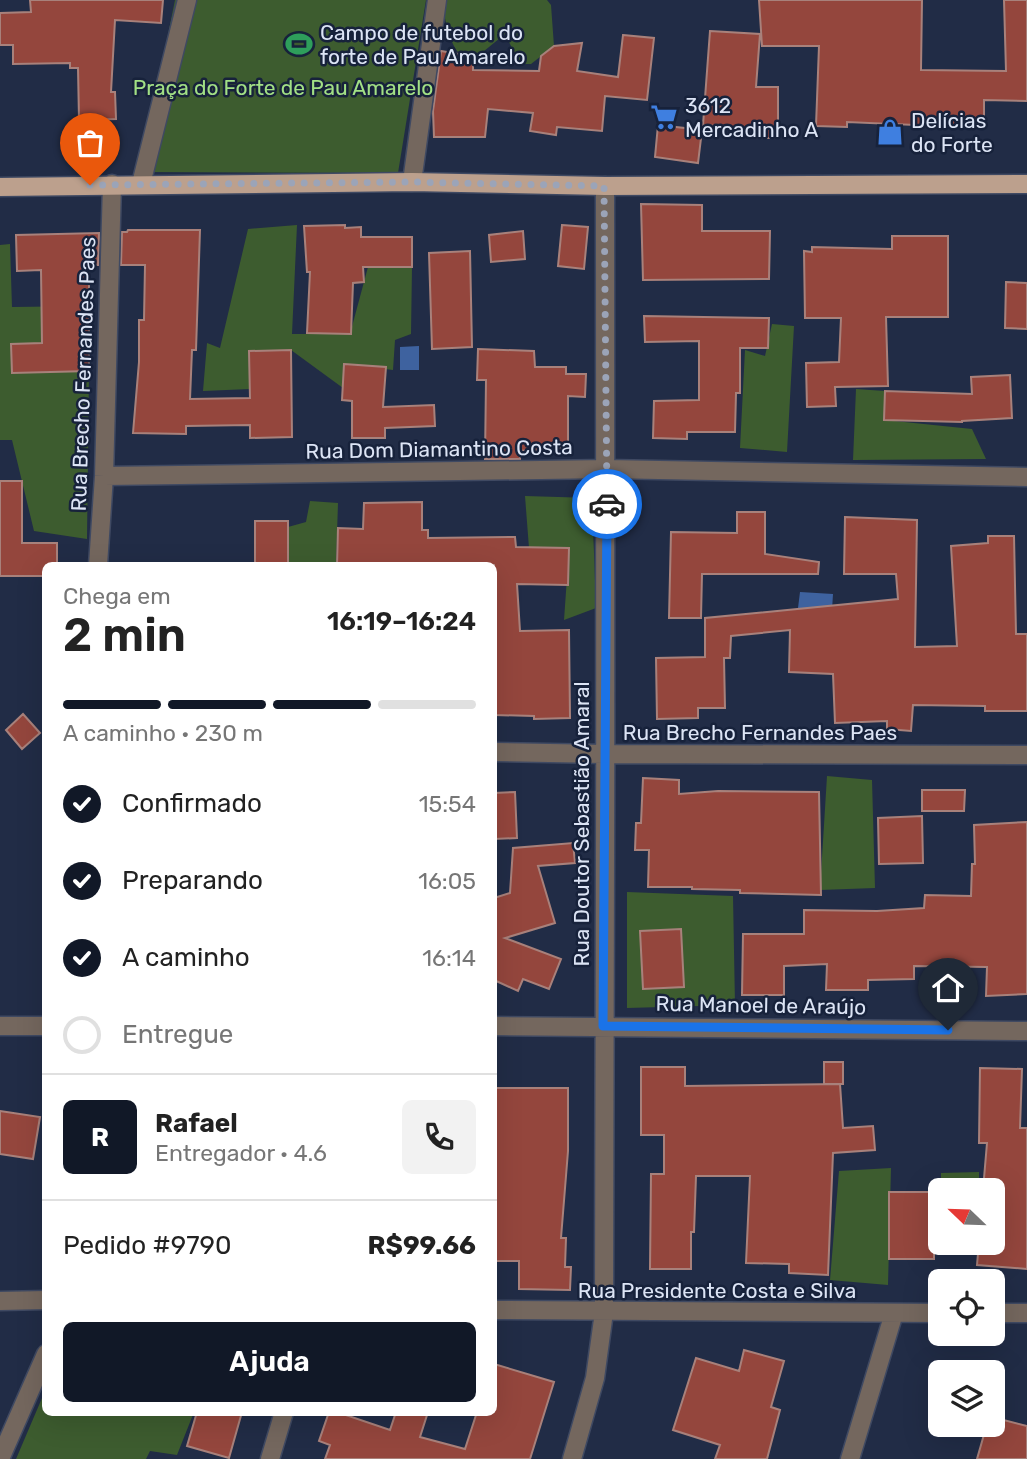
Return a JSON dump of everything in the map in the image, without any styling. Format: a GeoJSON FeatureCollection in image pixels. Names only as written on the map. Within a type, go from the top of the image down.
{"type":"FeatureCollection","features":[{"type":"Feature","properties":{"kind":"main road"},"geometry":{"type":"LineString","coordinates":[[0,187],[412,182],[604,186],[1027,184]]}},
{"type":"Feature","properties":{"kind":"street"},"geometry":{"type":"LineString","coordinates":[[141,184],[187,0]]}},
{"type":"Feature","properties":{"kind":"street"},"geometry":{"type":"LineString","coordinates":[[412,182],[437,0]]}},
{"type":"Feature","properties":{"kind":"street","name":"Rua Brecho Fernandes Paes"},"geometry":{"type":"LineString","coordinates":[[98,562],[104,476],[113,184]]}},
{"type":"Feature","properties":{"kind":"street","name":"Rua Doutor Sebastião Amaral"},"geometry":{"type":"LineString","coordinates":[[572,1459],[595,1378],[604,1312],[607,469],[604,186]]}},
{"type":"Feature","properties":{"kind":"street","name":"Rua Dom Diamantino Costa"},"geometry":{"type":"LineString","coordinates":[[104,476],[607,469],[1027,477]]}},
{"type":"Feature","properties":{"kind":"street","name":"Rua Brecho Fernandes Paes"},"geometry":{"type":"LineString","coordinates":[[497,752],[1027,755]]}},
{"type":"Feature","properties":{"kind":"street"},"geometry":{"type":"LineString","coordinates":[[0,1026],[42,1026]]}},
{"type":"Feature","properties":{"kind":"street","name":"Rua Manoel de Araújo"},"geometry":{"type":"LineString","coordinates":[[497,1026],[1027,1031]]}},
{"type":"Feature","properties":{"kind":"street"},"geometry":{"type":"LineString","coordinates":[[0,1301],[42,1300]]}},
{"type":"Feature","properties":{"kind":"street","name":"Rua Presidente Costa e Silva"},"geometry":{"type":"LineString","coordinates":[[497,1310],[928,1313]]}},
{"type":"Feature","properties":{"kind":"street"},"geometry":{"type":"LineString","coordinates":[[850,1459],[894,1313]]}},
{"type":"Feature","properties":{"kind":"street"},"geometry":{"type":"LineString","coordinates":[[1005,1313],[1027,1313]]}},
{"type":"Feature","properties":{"kind":"street"},"geometry":{"type":"LineString","coordinates":[[1,1459],[42,1363]]}},
{"type":"Feature","properties":{"kind":"street"},"geometry":{"type":"LineString","coordinates":[[270,1459],[283,1416]]}},
{"type":"Feature","properties":{"kind":"green space","name":"Praça do Forte de Pau Amarelo"},"geometry":{"type":"Polygon","coordinates":[[[175,0],[426,0],[398,173],[140,172],[175,0]]]}},
{"type":"Feature","properties":{"kind":"green space"},"geometry":{"type":"Polygon","coordinates":[[[443,0],[547,0],[551,5],[554,46],[531,64],[520,64],[505,34],[473,60],[467,58],[459,53],[452,42],[443,0]]]}},
{"type":"Feature","properties":{"kind":"green space"},"geometry":{"type":"Polygon","coordinates":[[[297,225],[292,334],[350,334],[368,267],[412,267],[411,334],[395,340],[393,370],[345,364],[343,388],[291,350],[250,350],[250,389],[203,391],[207,343],[220,348],[248,229],[297,225]]]}},
{"type":"Feature","properties":{"kind":"green space"},"geometry":{"type":"Polygon","coordinates":[[[10,244],[12,307],[90,306],[88,342],[11,344],[12,373],[89,371],[87,539],[34,531],[12,440],[0,440],[0,245],[10,244]]]}},
{"type":"Feature","properties":{"kind":"green space"},"geometry":{"type":"Polygon","coordinates":[[[772,324],[794,326],[787,452],[740,448],[745,350],[765,356],[772,324]]]}},
{"type":"Feature","properties":{"kind":"green space"},"geometry":{"type":"Polygon","coordinates":[[[856,389],[885,391],[885,420],[972,429],[986,459],[853,460],[856,389]]]}},
{"type":"Feature","properties":{"kind":"green space"},"geometry":{"type":"Polygon","coordinates":[[[525,496],[592,498],[596,608],[564,620],[569,549],[529,548],[525,496]]]}},
{"type":"Feature","properties":{"kind":"green space"},"geometry":{"type":"Polygon","coordinates":[[[310,501],[338,503],[336,562],[288,562],[288,527],[306,522],[310,501]]]}},
{"type":"Feature","properties":{"kind":"green space"},"geometry":{"type":"Polygon","coordinates":[[[827,776],[872,780],[875,888],[820,890],[827,776]]]}},
{"type":"Feature","properties":{"kind":"green space"},"geometry":{"type":"Polygon","coordinates":[[[627,892],[733,896],[735,1005],[627,1008],[627,892]]]}},
{"type":"Feature","properties":{"kind":"green space"},"geometry":{"type":"Polygon","coordinates":[[[891,1168],[888,1285],[830,1280],[839,1171],[891,1168]]]}},
{"type":"Feature","properties":{"kind":"green space"},"geometry":{"type":"Polygon","coordinates":[[[979,1172],[979,1178],[941,1178],[941,1173],[979,1172]]]}},
{"type":"Feature","properties":{"kind":"green space"},"geometry":{"type":"Polygon","coordinates":[[[42,1398],[42,1416],[192,1416],[177,1455],[150,1451],[146,1459],[16,1459],[42,1398]]]}},
{"type":"Feature","properties":{"kind":"water"},"geometry":{"type":"Polygon","coordinates":[[[419,346],[419,370],[400,370],[400,347],[419,346]]]}},
{"type":"Feature","properties":{"kind":"water"},"geometry":{"type":"Polygon","coordinates":[[[800,592],[833,594],[832,610],[798,608],[800,592]]]}},
{"type":"Feature","properties":{"kind":"building"},"geometry":{"type":"Polygon","coordinates":[[[30,0],[163,0],[161,23],[115,20],[111,92],[115,92],[116,119],[79,120],[78,68],[70,68],[70,63],[13,64],[13,45],[0,45],[0,13],[31,12],[30,0]]]}},
{"type":"Feature","properties":{"kind":"building"},"geometry":{"type":"Polygon","coordinates":[[[759,0],[922,0],[921,70],[1006,71],[1004,0],[1027,0],[1027,101],[984,100],[984,128],[847,122],[847,127],[816,126],[819,46],[762,46],[759,0]]]}},
{"type":"Feature","properties":{"kind":"building"},"geometry":{"type":"Polygon","coordinates":[[[710,31],[760,34],[756,87],[778,87],[778,138],[754,138],[754,129],[703,125],[710,31]]]}},
{"type":"Feature","properties":{"kind":"building"},"geometry":{"type":"Polygon","coordinates":[[[623,35],[654,38],[647,100],[605,96],[602,131],[557,127],[556,135],[530,131],[533,113],[488,109],[485,137],[434,137],[433,111],[441,51],[459,54],[459,62],[473,60],[473,70],[539,71],[541,56],[554,46],[582,43],[577,71],[618,77],[623,35]]]}},
{"type":"Feature","properties":{"kind":"building"},"geometry":{"type":"Polygon","coordinates":[[[658,125],[702,130],[698,163],[655,157],[658,125]]]}},
{"type":"Feature","properties":{"kind":"building"},"geometry":{"type":"Polygon","coordinates":[[[641,204],[702,205],[702,231],[770,231],[769,279],[643,280],[641,204]]]}},
{"type":"Feature","properties":{"kind":"building"},"geometry":{"type":"Polygon","coordinates":[[[345,225],[345,228],[361,227],[361,237],[412,237],[412,267],[363,267],[364,282],[353,283],[351,334],[307,333],[310,272],[307,272],[304,226],[345,225]]]}},
{"type":"Feature","properties":{"kind":"building"},"geometry":{"type":"Polygon","coordinates":[[[562,225],[588,227],[584,269],[558,266],[562,225]]]}},
{"type":"Feature","properties":{"kind":"building"},"geometry":{"type":"Polygon","coordinates":[[[200,230],[196,350],[192,350],[190,399],[250,398],[249,351],[291,350],[292,437],[250,438],[250,425],[186,426],[186,434],[133,433],[139,362],[139,320],[144,320],[145,265],[121,265],[122,232],[200,230]]]}},
{"type":"Feature","properties":{"kind":"building"},"geometry":{"type":"Polygon","coordinates":[[[523,231],[525,259],[491,262],[489,235],[523,231]]]}},
{"type":"Feature","properties":{"kind":"building"},"geometry":{"type":"Polygon","coordinates":[[[99,233],[98,265],[91,265],[89,270],[89,371],[12,373],[11,344],[42,343],[41,270],[17,271],[16,235],[99,233]]]}},
{"type":"Feature","properties":{"kind":"building"},"geometry":{"type":"Polygon","coordinates":[[[892,236],[948,236],[948,317],[886,317],[888,386],[835,387],[836,406],[807,407],[806,363],[839,362],[841,318],[805,318],[804,251],[812,252],[812,247],[892,249],[892,236]]]}},
{"type":"Feature","properties":{"kind":"building"},"geometry":{"type":"Polygon","coordinates":[[[470,251],[472,347],[432,349],[429,253],[470,251]]]}},
{"type":"Feature","properties":{"kind":"building"},"geometry":{"type":"Polygon","coordinates":[[[1006,282],[1027,283],[1027,329],[1005,328],[1006,282]]]}},
{"type":"Feature","properties":{"kind":"building"},"geometry":{"type":"Polygon","coordinates":[[[644,316],[769,318],[768,348],[740,348],[740,393],[736,393],[735,432],[687,432],[687,439],[653,438],[654,401],[699,400],[699,341],[645,342],[644,316]]]}},
{"type":"Feature","properties":{"kind":"building"},"geometry":{"type":"Polygon","coordinates":[[[478,349],[534,351],[535,367],[566,367],[566,374],[586,374],[585,397],[568,396],[568,447],[520,451],[520,459],[485,459],[486,380],[477,380],[478,349]]]}},
{"type":"Feature","properties":{"kind":"building"},"geometry":{"type":"Polygon","coordinates":[[[344,364],[386,367],[383,407],[434,405],[435,426],[385,428],[385,438],[352,438],[352,401],[342,400],[344,364]]]}},
{"type":"Feature","properties":{"kind":"building"},"geometry":{"type":"Polygon","coordinates":[[[1010,375],[1012,418],[962,422],[884,420],[885,391],[972,394],[971,377],[1010,375]]]}},
{"type":"Feature","properties":{"kind":"building"},"geometry":{"type":"Polygon","coordinates":[[[0,481],[22,481],[22,543],[57,543],[57,562],[42,562],[42,576],[0,576],[0,481]]]}},
{"type":"Feature","properties":{"kind":"building"},"geometry":{"type":"Polygon","coordinates":[[[422,502],[422,530],[428,530],[428,538],[515,537],[516,547],[569,548],[568,585],[517,584],[520,631],[569,630],[570,718],[534,719],[534,716],[497,715],[497,562],[337,562],[338,528],[363,529],[364,503],[422,502]]]}},
{"type":"Feature","properties":{"kind":"building"},"geometry":{"type":"Polygon","coordinates":[[[737,512],[765,512],[765,554],[819,562],[818,574],[702,574],[701,618],[669,618],[671,532],[737,533],[737,512]]]}},
{"type":"Feature","properties":{"kind":"building"},"geometry":{"type":"Polygon","coordinates":[[[845,517],[917,520],[915,647],[957,646],[951,546],[988,543],[988,536],[1014,536],[1016,634],[1027,634],[1027,711],[985,711],[985,706],[913,705],[911,731],[887,729],[887,721],[835,723],[833,674],[789,672],[790,630],[731,636],[730,658],[724,658],[725,708],[698,708],[698,718],[657,719],[656,658],[705,657],[705,618],[898,599],[896,574],[844,574],[845,517]]]}},
{"type":"Feature","properties":{"kind":"building"},"geometry":{"type":"Polygon","coordinates":[[[255,521],[288,521],[288,562],[255,562],[255,521]]]}},
{"type":"Feature","properties":{"kind":"building"},"geometry":{"type":"Polygon","coordinates":[[[23,714],[40,733],[22,749],[6,730],[23,714]]]}},
{"type":"Feature","properties":{"kind":"building"},"geometry":{"type":"Polygon","coordinates":[[[643,778],[679,780],[679,794],[718,791],[819,792],[821,895],[648,887],[649,850],[635,850],[636,823],[641,823],[643,778]]]}},
{"type":"Feature","properties":{"kind":"building"},"geometry":{"type":"Polygon","coordinates":[[[922,790],[965,790],[964,811],[922,811],[922,790]]]}},
{"type":"Feature","properties":{"kind":"building"},"geometry":{"type":"Polygon","coordinates":[[[515,792],[517,838],[497,839],[497,793],[515,792]]]}},
{"type":"Feature","properties":{"kind":"building"},"geometry":{"type":"Polygon","coordinates":[[[922,816],[923,863],[879,864],[878,818],[922,816]]]}},
{"type":"Feature","properties":{"kind":"building"},"geometry":{"type":"Polygon","coordinates":[[[1027,822],[1027,994],[986,996],[987,967],[914,966],[914,979],[868,980],[868,990],[826,990],[827,964],[784,966],[784,995],[742,995],[743,934],[804,934],[804,910],[877,911],[924,908],[925,895],[971,896],[972,864],[975,864],[974,825],[1027,822]]]}},
{"type":"Feature","properties":{"kind":"building"},"geometry":{"type":"Polygon","coordinates":[[[573,843],[575,863],[538,866],[555,923],[505,938],[561,959],[549,989],[523,979],[518,991],[497,981],[497,897],[510,893],[513,848],[573,843]]]}},
{"type":"Feature","properties":{"kind":"building"},"geometry":{"type":"Polygon","coordinates":[[[681,929],[684,987],[643,989],[640,931],[681,929]]]}},
{"type":"Feature","properties":{"kind":"building"},"geometry":{"type":"Polygon","coordinates":[[[824,1062],[843,1062],[843,1084],[824,1084],[824,1062]]]}},
{"type":"Feature","properties":{"kind":"building"},"geometry":{"type":"Polygon","coordinates":[[[641,1067],[685,1067],[685,1086],[840,1084],[843,1128],[873,1126],[875,1150],[833,1153],[828,1275],[789,1273],[789,1264],[746,1263],[750,1176],[696,1176],[691,1269],[650,1269],[651,1174],[664,1174],[664,1135],[641,1135],[641,1067]]]}},
{"type":"Feature","properties":{"kind":"building"},"geometry":{"type":"Polygon","coordinates":[[[980,1068],[1022,1069],[1020,1128],[1027,1128],[1027,1269],[977,1265],[978,1255],[1005,1255],[1005,1178],[984,1178],[987,1143],[979,1143],[980,1068]]]}},
{"type":"Feature","properties":{"kind":"building"},"geometry":{"type":"Polygon","coordinates":[[[497,1088],[568,1088],[568,1151],[561,1238],[566,1238],[565,1267],[571,1267],[570,1290],[519,1289],[519,1261],[497,1261],[497,1088]]]}},
{"type":"Feature","properties":{"kind":"building"},"geometry":{"type":"Polygon","coordinates":[[[0,1111],[40,1117],[33,1159],[0,1154],[0,1111]]]}},
{"type":"Feature","properties":{"kind":"building"},"geometry":{"type":"Polygon","coordinates":[[[889,1192],[928,1192],[928,1255],[934,1255],[934,1259],[889,1259],[889,1192]]]}},
{"type":"Feature","properties":{"kind":"building"},"geometry":{"type":"Polygon","coordinates":[[[744,1350],[784,1361],[771,1407],[780,1410],[767,1459],[715,1459],[720,1445],[673,1430],[696,1358],[739,1371],[744,1350]]]}},
{"type":"Feature","properties":{"kind":"building"},"geometry":{"type":"Polygon","coordinates":[[[497,1365],[554,1382],[530,1459],[325,1459],[330,1445],[319,1441],[328,1416],[349,1416],[390,1430],[395,1416],[427,1416],[420,1437],[465,1449],[476,1416],[497,1416],[497,1365]]]}},
{"type":"Feature","properties":{"kind":"building"},"geometry":{"type":"Polygon","coordinates":[[[196,1416],[241,1416],[229,1458],[187,1446],[196,1416]]]}},
{"type":"Feature","properties":{"kind":"building"},"geometry":{"type":"Polygon","coordinates":[[[1005,1420],[1027,1426],[1027,1459],[977,1459],[983,1437],[1005,1437],[1005,1420]]]}},
{"type":"Feature","properties":{"kind":"way so far"},"geometry":{"type":"LineString","coordinates":[[90,185],[412,182],[604,186],[607,504]]}},
{"type":"Feature","properties":{"kind":"place","name":"Campo de futebol do forte de Pau Amarelo"},"geometry":{"type":"Point","coordinates":[299,44]}},
{"type":"Feature","properties":{"kind":"place","name":"3612 Mercadinho A"},"geometry":{"type":"Point","coordinates":[664,117]}},
{"type":"Feature","properties":{"kind":"place","name":"Delícias do Forte"},"geometry":{"type":"Point","coordinates":[890,132]}},
{"type":"Feature","properties":{"kind":"route"},"geometry":{"type":"LineString","coordinates":[[607,504],[603,1026],[948,1030]]}}]}
